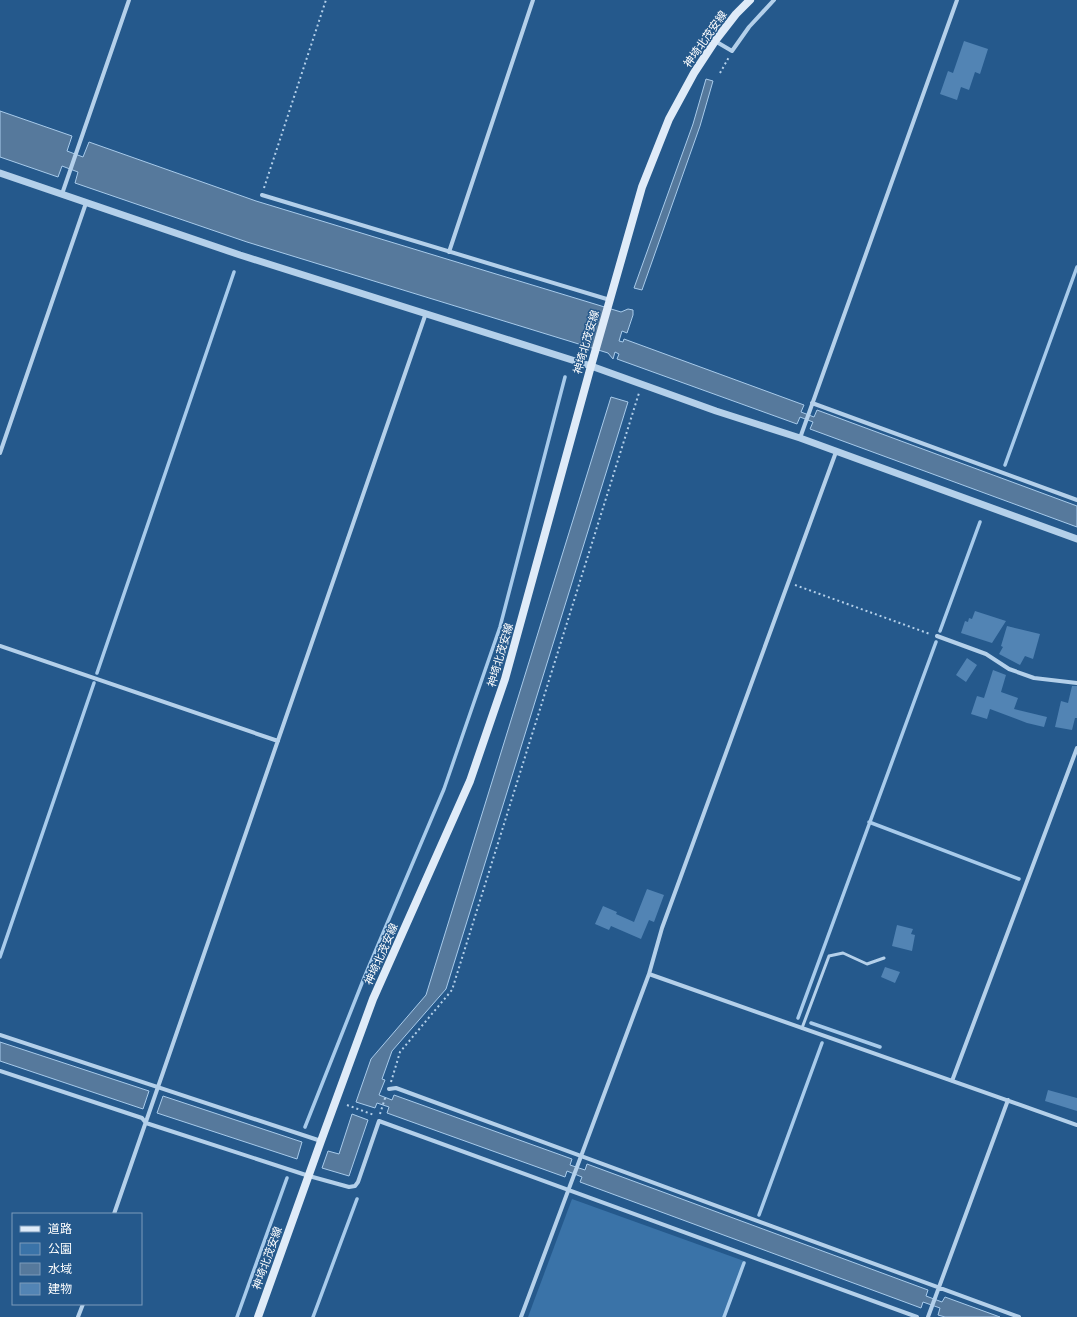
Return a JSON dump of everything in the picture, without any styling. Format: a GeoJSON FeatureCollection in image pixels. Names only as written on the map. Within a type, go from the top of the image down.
{"type":"FeatureCollection","features":[{"type":"Feature","properties":{"kind":"main road","name":"神埼北茂安線"},"geometry":{"type":"LineString","coordinates":[[258,1317],[373,999],[470,781],[505,679],[642,187],[669,119],[694,73],[715,41],[736,14],[750,0]]}},
{"type":"Feature","properties":{"kind":"street"},"geometry":{"type":"LineString","coordinates":[[61,195],[129,0]]}},
{"type":"Feature","properties":{"kind":"street"},"geometry":{"type":"LineString","coordinates":[[449,252],[532,0]]}},
{"type":"Feature","properties":{"kind":"street"},"geometry":{"type":"LineString","coordinates":[[715,41],[732,51],[749,27],[774,0]]}},
{"type":"Feature","properties":{"kind":"street"},"geometry":{"type":"LineString","coordinates":[[800,438],[957,0]]}},
{"type":"Feature","properties":{"kind":"street"},"geometry":{"type":"LineString","coordinates":[[0,173],[240,255],[591,366],[716,411],[800,438],[1077,539]]}},
{"type":"Feature","properties":{"kind":"street"},"geometry":{"type":"LineString","coordinates":[[262,195],[610,300]]}},
{"type":"Feature","properties":{"kind":"street"},"geometry":{"type":"LineString","coordinates":[[0,453],[86,203]]}},
{"type":"Feature","properties":{"kind":"street"},"geometry":{"type":"LineString","coordinates":[[114,1213],[426,314]]}},
{"type":"Feature","properties":{"kind":"street"},"geometry":{"type":"LineString","coordinates":[[812,403],[1077,500]]}},
{"type":"Feature","properties":{"kind":"street"},"geometry":{"type":"LineString","coordinates":[[521,1317],[649,974],[662,928],[836,452]]}},
{"type":"Feature","properties":{"kind":"street"},"geometry":{"type":"LineString","coordinates":[[936,636],[986,654],[1010,669],[1034,678],[1077,683]]}},
{"type":"Feature","properties":{"kind":"street"},"geometry":{"type":"LineString","coordinates":[[0,646],[278,740]]}},
{"type":"Feature","properties":{"kind":"street"},"geometry":{"type":"LineString","coordinates":[[952,1081],[1077,748]]}},
{"type":"Feature","properties":{"kind":"street"},"geometry":{"type":"LineString","coordinates":[[649,974],[1077,1125]]}},
{"type":"Feature","properties":{"kind":"street"},"geometry":{"type":"LineString","coordinates":[[0,1035],[321,1141]]}},
{"type":"Feature","properties":{"kind":"street"},"geometry":{"type":"LineString","coordinates":[[0,1071],[142,1118],[146,1123],[309,1176],[349,1187],[355,1186],[358,1182],[379,1121],[917,1317]]}},
{"type":"Feature","properties":{"kind":"street"},"geometry":{"type":"LineString","coordinates":[[389,1089],[396,1088],[1018,1317]]}},
{"type":"Feature","properties":{"kind":"street"},"geometry":{"type":"LineString","coordinates":[[928,1317],[1008,1100]]}},
{"type":"Feature","properties":{"kind":"street"},"geometry":{"type":"LineString","coordinates":[[78,1317],[83,1305]]}},
{"type":"Feature","properties":{"kind":"lane"},"geometry":{"type":"LineString","coordinates":[[802,1028],[829,956],[843,953],[867,964],[884,958]]}},
{"type":"Feature","properties":{"kind":"path"},"geometry":{"type":"LineString","coordinates":[[262,195],[326,0]]}},
{"type":"Feature","properties":{"kind":"path"},"geometry":{"type":"LineString","coordinates":[[720,73],[732,51]]}},
{"type":"Feature","properties":{"kind":"path"},"geometry":{"type":"LineString","coordinates":[[382,1106],[389,1089],[400,1052],[452,990],[641,384]]}},
{"type":"Feature","properties":{"kind":"path"},"geometry":{"type":"LineString","coordinates":[[790,583],[936,636]]}},
{"type":"Feature","properties":{"kind":"path"},"geometry":{"type":"LineString","coordinates":[[348,1105],[379,1117]]}},
{"type":"Feature","properties":{"kind":"green space"},"geometry":{"type":"Polygon","coordinates":[[[572,1199],[744,1261],[724,1317],[528,1317],[572,1199]]]}},
{"type":"Feature","properties":{"kind":"water"},"geometry":{"type":"Polygon","coordinates":[[[706,79],[713,81],[700,126],[642,290],[634,288],[693,124],[706,79]]]}},
{"type":"Feature","properties":{"kind":"water"},"geometry":{"type":"Polygon","coordinates":[[[0,111],[72,136],[67,151],[83,157],[89,142],[256,201],[621,312],[628,309],[633,310],[633,315],[627,333],[622,331],[619,341],[623,342],[624,339],[804,405],[801,412],[814,417],[817,410],[1077,506],[1077,527],[810,429],[813,422],[800,417],[797,424],[617,359],[619,354],[615,352],[613,359],[608,353],[247,242],[75,183],[78,172],[62,166],[58,177],[0,157],[0,111]]]}},
{"type":"Feature","properties":{"kind":"water"},"geometry":{"type":"Polygon","coordinates":[[[611,397],[628,402],[446,989],[392,1051],[382,1079],[385,1080],[379,1095],[392,1100],[394,1095],[572,1159],[570,1165],[585,1170],[587,1164],[928,1290],[926,1296],[942,1302],[945,1297],[1000,1317],[945,1317],[938,1315],[940,1308],[923,1302],[921,1308],[580,1182],[582,1177],[567,1171],[565,1177],[387,1113],[389,1107],[377,1103],[375,1108],[356,1102],[371,1059],[426,995],[611,397]]]}},
{"type":"Feature","properties":{"kind":"water"},"geometry":{"type":"Polygon","coordinates":[[[0,1042],[149,1091],[143,1109],[0,1061],[0,1042]]]}},
{"type":"Feature","properties":{"kind":"water"},"geometry":{"type":"Polygon","coordinates":[[[163,1096],[302,1142],[297,1159],[157,1113],[163,1096]]]}},
{"type":"Feature","properties":{"kind":"water"},"geometry":{"type":"Polygon","coordinates":[[[352,1114],[368,1120],[349,1176],[322,1168],[328,1151],[339,1154],[352,1114]]]}},
{"type":"Feature","properties":{"kind":"building"},"geometry":{"type":"Polygon","coordinates":[[[964,41],[988,49],[980,74],[975,72],[969,90],[961,87],[957,100],[940,94],[948,71],[953,73],[964,41]]]}},
{"type":"Feature","properties":{"kind":"building"},"geometry":{"type":"Polygon","coordinates":[[[975,611],[1006,621],[992,643],[961,633],[965,621],[968,622],[969,618],[972,619],[975,611]]]}},
{"type":"Feature","properties":{"kind":"building"},"geometry":{"type":"Polygon","coordinates":[[[1007,626],[1040,634],[1033,659],[1025,656],[1020,665],[999,654],[1003,647],[1001,646],[1007,626]]]}},
{"type":"Feature","properties":{"kind":"building"},"geometry":{"type":"Polygon","coordinates":[[[967,658],[977,665],[966,682],[956,675],[967,658]]]}},
{"type":"Feature","properties":{"kind":"building"},"geometry":{"type":"Polygon","coordinates":[[[993,670],[1006,675],[1001,692],[1018,698],[1014,709],[1047,717],[1044,727],[1027,723],[990,709],[987,719],[971,714],[977,696],[984,698],[993,670]]]}},
{"type":"Feature","properties":{"kind":"building"},"geometry":{"type":"Polygon","coordinates":[[[1072,686],[1077,686],[1077,718],[1075,718],[1072,730],[1055,727],[1061,701],[1068,703],[1072,686]]]}},
{"type":"Feature","properties":{"kind":"building"},"geometry":{"type":"Polygon","coordinates":[[[647,889],[664,895],[654,922],[649,920],[641,939],[611,926],[609,930],[595,924],[603,906],[634,922],[647,889]]]}},
{"type":"Feature","properties":{"kind":"building"},"geometry":{"type":"Polygon","coordinates":[[[897,925],[913,929],[911,934],[915,935],[912,951],[892,946],[897,925]]]}},
{"type":"Feature","properties":{"kind":"building"},"geometry":{"type":"Polygon","coordinates":[[[885,967],[900,972],[895,983],[881,977],[885,967]]]}},
{"type":"Feature","properties":{"kind":"building"},"geometry":{"type":"Polygon","coordinates":[[[1048,1090],[1077,1098],[1077,1111],[1045,1101],[1048,1090]]]}},
{"type":"Feature","properties":{"kind":"waterway"},"geometry":{"type":"LineString","coordinates":[[1005,465],[1077,267]]}},
{"type":"Feature","properties":{"kind":"waterway"},"geometry":{"type":"LineString","coordinates":[[97,673],[234,272]]}},
{"type":"Feature","properties":{"kind":"waterway"},"geometry":{"type":"LineString","coordinates":[[305,1127],[364,978],[444,789],[500,627],[565,377]]}},
{"type":"Feature","properties":{"kind":"waterway"},"geometry":{"type":"LineString","coordinates":[[940,631],[980,522]]}},
{"type":"Feature","properties":{"kind":"waterway"},"geometry":{"type":"LineString","coordinates":[[798,1018],[936,642]]}},
{"type":"Feature","properties":{"kind":"waterway"},"geometry":{"type":"LineString","coordinates":[[0,957],[94,683]]}},
{"type":"Feature","properties":{"kind":"waterway"},"geometry":{"type":"LineString","coordinates":[[869,822],[1019,879]]}},
{"type":"Feature","properties":{"kind":"waterway"},"geometry":{"type":"LineString","coordinates":[[811,1023],[880,1047]]}},
{"type":"Feature","properties":{"kind":"waterway"},"geometry":{"type":"LineString","coordinates":[[759,1215],[822,1043]]}},
{"type":"Feature","properties":{"kind":"waterway"},"geometry":{"type":"LineString","coordinates":[[237,1317],[287,1178]]}},
{"type":"Feature","properties":{"kind":"waterway"},"geometry":{"type":"LineString","coordinates":[[313,1317],[357,1199]]}},
{"type":"Feature","properties":{"kind":"waterway"},"geometry":{"type":"LineString","coordinates":[[724,1317],[744,1263]]}}]}
